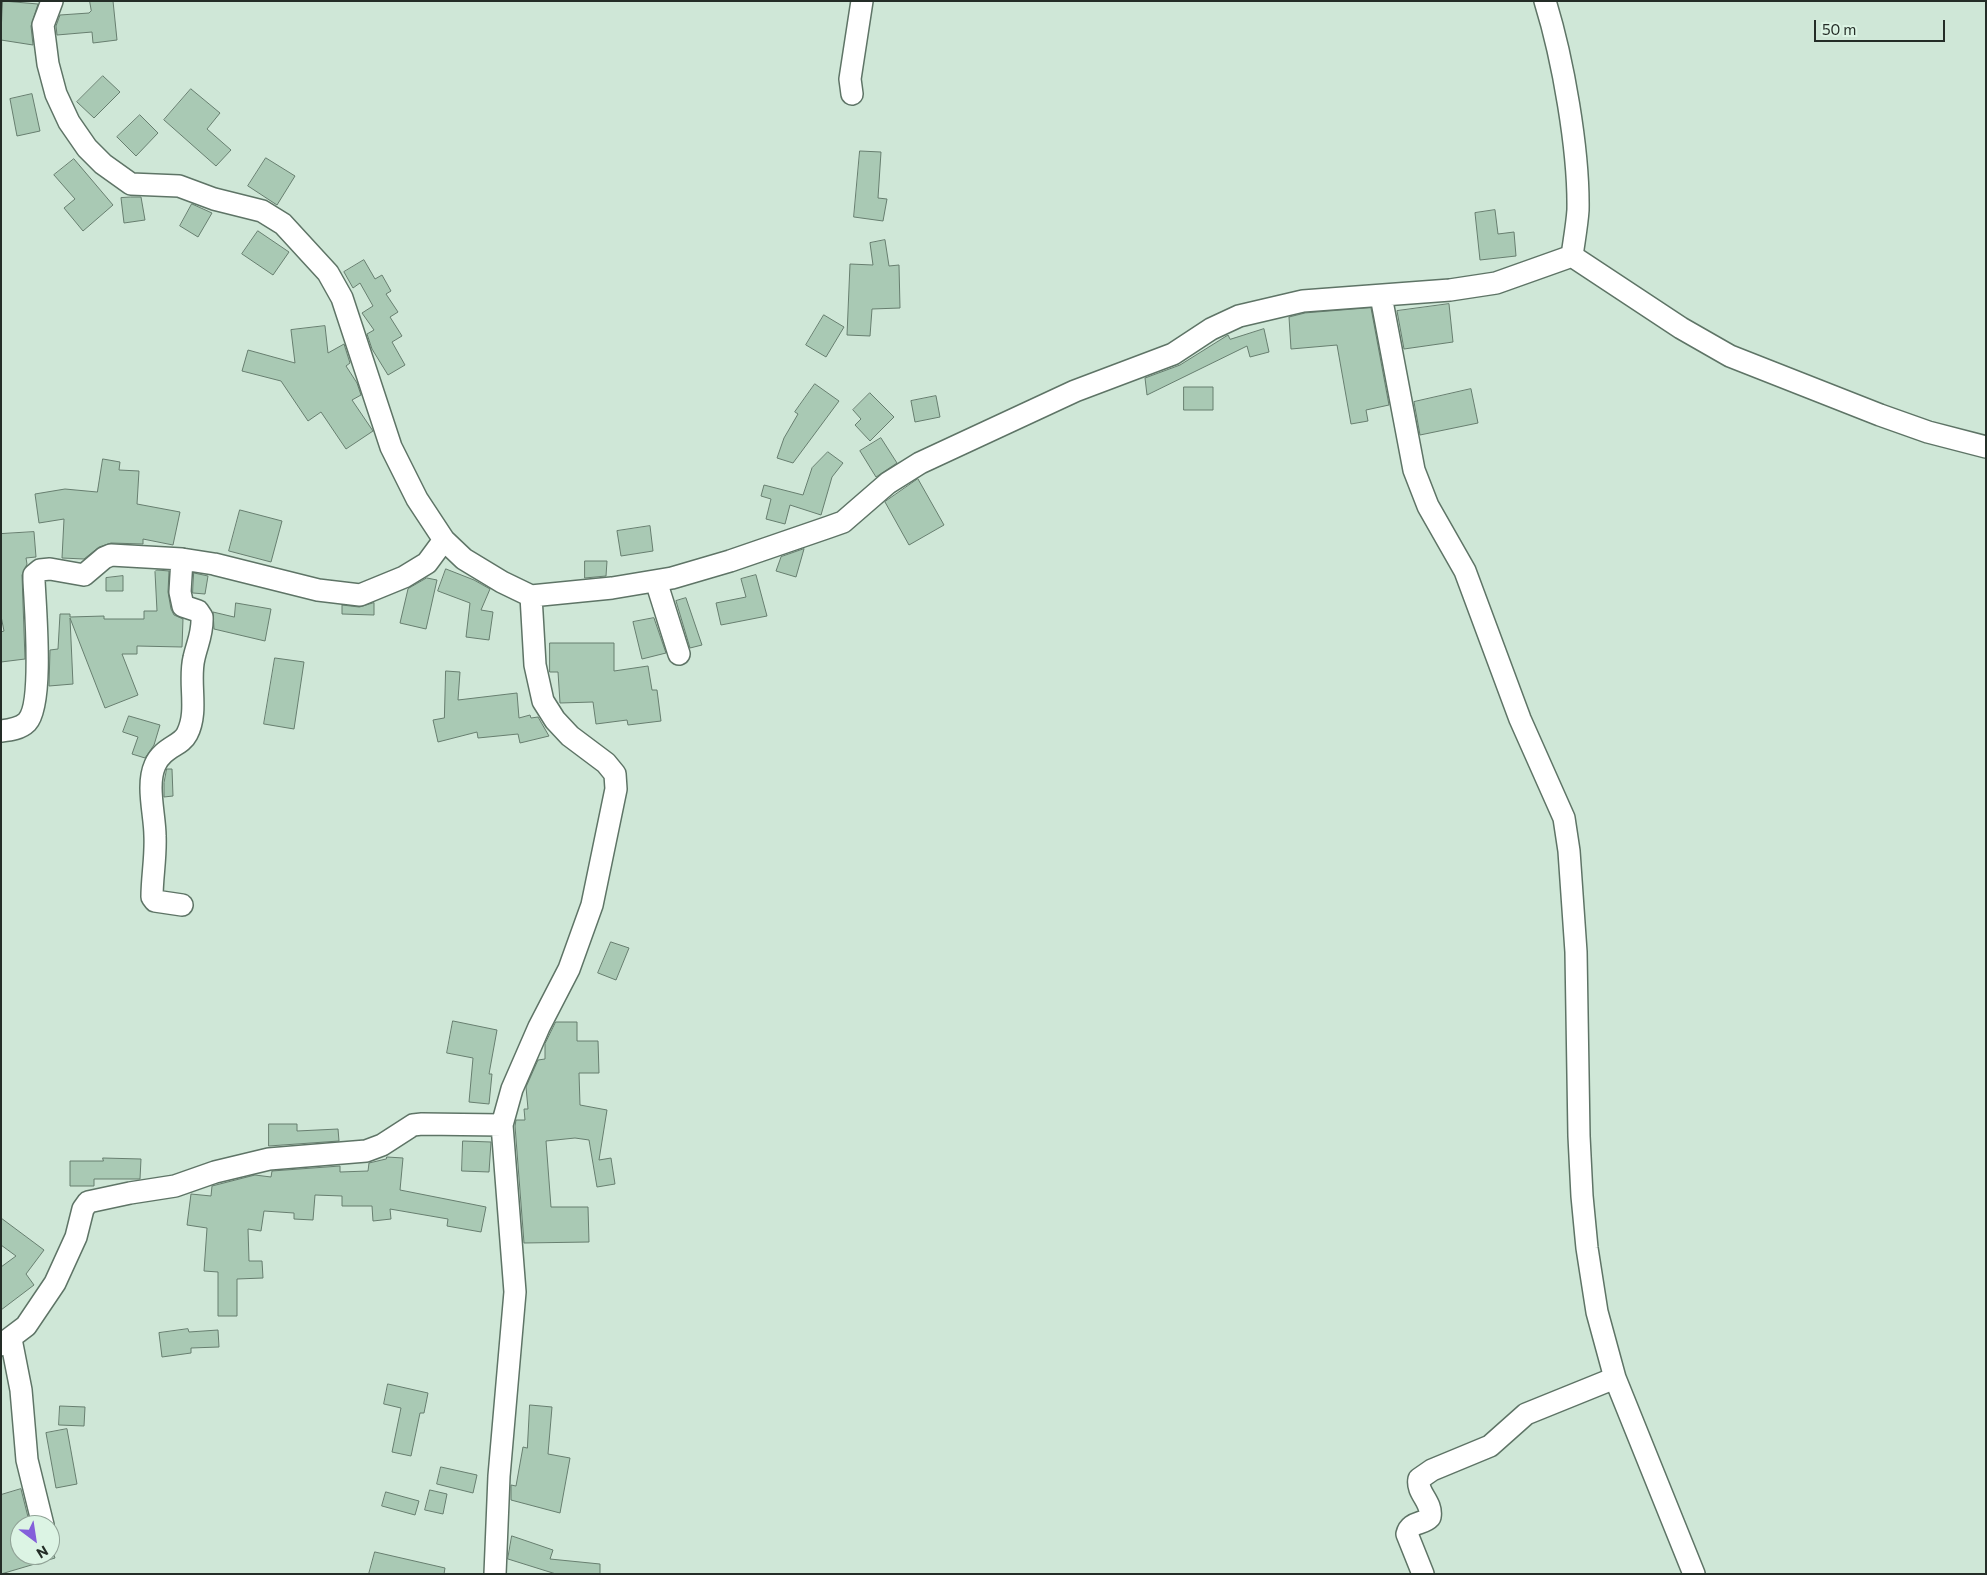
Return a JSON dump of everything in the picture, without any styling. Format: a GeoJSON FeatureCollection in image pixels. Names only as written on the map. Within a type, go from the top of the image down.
{"type":"FeatureCollection","features":[{"type":"Feature","properties":{"kind":"street"},"geometry":{"type":"LineString","coordinates":[[52,1],[43,24],[48,64],[56,94],[69,122],[86,148],[131,184],[178,186],[214,199],[262,211],[283,224],[328,274],[342,298],[391,447],[417,499],[444,540],[477,566],[531,596],[612,588],[656,580],[730,562],[843,522],[888,483],[920,463],[1075,391],[1173,354],[1211,328],[1232,319],[1274,306],[1303,301],[1450,290],[1496,283],[1572,256]]}},
{"type":"Feature","properties":{"kind":"street"},"geometry":{"type":"LineString","coordinates":[[852,94],[850,79],[862,1]]}},
{"type":"Feature","properties":{"kind":"street"},"geometry":{"type":"LineString","coordinates":[[1545,1],[1560,63],[1575,161],[1578,210],[1572,256]]}},
{"type":"Feature","properties":{"kind":"street"},"geometry":{"type":"LineString","coordinates":[[1572,256],[1681,328],[1730,356],[1880,415],[1928,432],[1986,447]]}},
{"type":"Feature","properties":{"kind":"street"},"geometry":{"type":"LineString","coordinates":[[1382,296],[1414,470],[1420,488],[1442,533],[1466,571],[1530,744],[1564,818],[1568,836],[1576,952],[1579,1136],[1583,1205],[1597,1312],[1615,1378],[1694,1574]]}},
{"type":"Feature","properties":{"kind":"street"},"geometry":{"type":"LineString","coordinates":[[1,731],[20,727],[28,721],[35,697],[37,628],[34,580],[37,572],[46,569],[84,575],[104,558],[112,555],[182,559],[214,564],[318,590],[360,595],[404,577],[427,563],[444,540]]}},
{"type":"Feature","properties":{"kind":"street"},"geometry":{"type":"LineString","coordinates":[[182,559],[180,600],[182,606],[198,612],[202,617],[201,635],[193,664],[193,706],[188,733],[182,741],[166,749],[155,764],[151,781],[156,835],[152,897],[155,901],[182,905]]}},
{"type":"Feature","properties":{"kind":"street"},"geometry":{"type":"LineString","coordinates":[[656,580],[679,654]]}},
{"type":"Feature","properties":{"kind":"street"},"geometry":{"type":"LineString","coordinates":[[495,1574],[499,1476],[515,1292],[502,1125],[512,1089],[539,1028],[569,969],[592,905],[616,789],[615,774],[606,763],[570,736],[554,720],[543,701],[535,664],[531,596]]}},
{"type":"Feature","properties":{"kind":"street"},"geometry":{"type":"LineString","coordinates":[[41,1515],[27,1460],[21,1390],[6,1342],[26,1326],[55,1283],[76,1237],[82,1209],[88,1202],[175,1186],[215,1172],[269,1159],[366,1151],[382,1145],[413,1125],[502,1125]]}},
{"type":"Feature","properties":{"kind":"street"},"geometry":{"type":"LineString","coordinates":[[1423,1574],[1408,1534],[1409,1528],[1414,1524],[1430,1517],[1432,1510],[1420,1488],[1419,1479],[1432,1470],[1490,1446],[1526,1414],[1615,1378]]}},
{"type":"Feature","properties":{"kind":"building"},"geometry":{"type":"Polygon","coordinates":[[[3,1],[38,4],[31,26],[33,45],[1,40],[3,1]]]}},
{"type":"Feature","properties":{"kind":"building"},"geometry":{"type":"Polygon","coordinates":[[[90,1],[113,1],[117,40],[93,43],[92,32],[57,35],[56,26],[60,15],[89,13],[91,11],[90,1]]]}},
{"type":"Feature","properties":{"kind":"building"},"geometry":{"type":"Polygon","coordinates":[[[103,76],[120,92],[94,118],[77,102],[103,76]]]}},
{"type":"Feature","properties":{"kind":"building"},"geometry":{"type":"Polygon","coordinates":[[[191,89],[220,113],[207,129],[231,150],[216,166],[164,120],[191,89]]]}},
{"type":"Feature","properties":{"kind":"building"},"geometry":{"type":"Polygon","coordinates":[[[32,94],[40,131],[17,136],[10,99],[32,94]]]}},
{"type":"Feature","properties":{"kind":"building"},"geometry":{"type":"Polygon","coordinates":[[[140,115],[158,133],[136,156],[117,137],[140,115]]]}},
{"type":"Feature","properties":{"kind":"building"},"geometry":{"type":"Polygon","coordinates":[[[860,151],[881,152],[878,198],[887,199],[883,221],[854,217],[860,151]]]}},
{"type":"Feature","properties":{"kind":"building"},"geometry":{"type":"Polygon","coordinates":[[[266,158],[295,176],[277,205],[248,186],[266,158]]]}},
{"type":"Feature","properties":{"kind":"building"},"geometry":{"type":"Polygon","coordinates":[[[74,159],[113,205],[83,231],[64,208],[75,199],[54,175],[74,159]]]}},
{"type":"Feature","properties":{"kind":"building"},"geometry":{"type":"Polygon","coordinates":[[[141,197],[145,220],[124,223],[121,198],[141,197]]]}},
{"type":"Feature","properties":{"kind":"building"},"geometry":{"type":"Polygon","coordinates":[[[192,204],[212,213],[198,237],[180,226],[192,204]]]}},
{"type":"Feature","properties":{"kind":"building"},"geometry":{"type":"Polygon","coordinates":[[[1495,210],[1498,234],[1514,232],[1516,256],[1480,260],[1475,213],[1495,210]]]}},
{"type":"Feature","properties":{"kind":"building"},"geometry":{"type":"Polygon","coordinates":[[[258,231],[289,252],[273,275],[242,254],[258,231]]]}},
{"type":"Feature","properties":{"kind":"building"},"geometry":{"type":"Polygon","coordinates":[[[885,240],[889,266],[899,265],[900,308],[872,309],[870,336],[847,335],[850,264],[873,265],[870,243],[885,240]]]}},
{"type":"Feature","properties":{"kind":"building"},"geometry":{"type":"Polygon","coordinates":[[[364,260],[375,279],[382,275],[391,291],[386,294],[398,312],[390,317],[402,336],[392,342],[405,365],[388,375],[372,349],[367,334],[374,330],[362,313],[373,306],[360,283],[353,288],[344,272],[364,260]]]}},
{"type":"Feature","properties":{"kind":"building"},"geometry":{"type":"Polygon","coordinates":[[[1449,304],[1453,342],[1404,349],[1397,311],[1449,304]]]}},
{"type":"Feature","properties":{"kind":"building"},"geometry":{"type":"Polygon","coordinates":[[[1371,308],[1389,405],[1366,410],[1368,421],[1351,424],[1337,345],[1291,349],[1289,317],[1305,313],[1371,308]]]}},
{"type":"Feature","properties":{"kind":"building"},"geometry":{"type":"Polygon","coordinates":[[[824,315],[844,327],[826,357],[806,345],[824,315]]]}},
{"type":"Feature","properties":{"kind":"building"},"geometry":{"type":"Polygon","coordinates":[[[325,326],[328,353],[344,344],[350,363],[346,366],[357,383],[361,395],[352,400],[373,431],[346,449],[321,412],[308,421],[281,381],[242,371],[248,350],[295,363],[291,330],[325,326]]]}},
{"type":"Feature","properties":{"kind":"building"},"geometry":{"type":"Polygon","coordinates":[[[1264,329],[1269,352],[1250,357],[1247,346],[1147,395],[1145,378],[1180,365],[1228,335],[1230,339],[1264,329]]]}},
{"type":"Feature","properties":{"kind":"building"},"geometry":{"type":"Polygon","coordinates":[[[815,384],[839,401],[793,463],[777,458],[784,438],[798,414],[795,412],[815,384]]]}},
{"type":"Feature","properties":{"kind":"building"},"geometry":{"type":"Polygon","coordinates":[[[1184,387],[1213,387],[1213,410],[1184,410],[1184,387]]]}},
{"type":"Feature","properties":{"kind":"building"},"geometry":{"type":"Polygon","coordinates":[[[1471,389],[1478,423],[1420,435],[1414,402],[1471,389]]]}},
{"type":"Feature","properties":{"kind":"building"},"geometry":{"type":"Polygon","coordinates":[[[870,393],[894,417],[870,441],[855,425],[861,419],[853,410],[870,393]]]}},
{"type":"Feature","properties":{"kind":"building"},"geometry":{"type":"Polygon","coordinates":[[[936,396],[940,417],[915,422],[911,401],[936,396]]]}},
{"type":"Feature","properties":{"kind":"building"},"geometry":{"type":"Polygon","coordinates":[[[881,438],[897,463],[876,477],[860,451],[881,438]]]}},
{"type":"Feature","properties":{"kind":"building"},"geometry":{"type":"Polygon","coordinates":[[[828,452],[843,463],[832,477],[821,515],[790,505],[785,524],[766,519],[771,499],[761,496],[764,485],[803,495],[812,468],[828,452]]]}},
{"type":"Feature","properties":{"kind":"building"},"geometry":{"type":"Polygon","coordinates":[[[103,459],[120,462],[119,470],[139,471],[137,504],[180,512],[173,545],[143,539],[143,544],[111,543],[99,547],[84,559],[62,558],[64,519],[39,523],[35,494],[65,489],[97,492],[103,459]]]}},
{"type":"Feature","properties":{"kind":"building"},"geometry":{"type":"Polygon","coordinates":[[[918,479],[944,525],[909,545],[885,502],[918,479]]]}},
{"type":"Feature","properties":{"kind":"building"},"geometry":{"type":"Polygon","coordinates":[[[240,510],[282,521],[271,562],[229,551],[240,510]]]}},
{"type":"Feature","properties":{"kind":"building"},"geometry":{"type":"Polygon","coordinates":[[[650,526],[653,551],[621,556],[617,531],[650,526]]]}},
{"type":"Feature","properties":{"kind":"building"},"geometry":{"type":"Polygon","coordinates":[[[34,532],[36,557],[26,558],[27,564],[22,575],[25,659],[1,662],[1,632],[4,631],[1,616],[1,534],[34,532]]]}},
{"type":"Feature","properties":{"kind":"building"},"geometry":{"type":"Polygon","coordinates":[[[804,549],[796,577],[776,571],[781,557],[804,549]]]}},
{"type":"Feature","properties":{"kind":"building"},"geometry":{"type":"Polygon","coordinates":[[[585,561],[607,561],[606,576],[585,578],[585,561]]]}},
{"type":"Feature","properties":{"kind":"building"},"geometry":{"type":"Polygon","coordinates":[[[446,569],[474,580],[490,589],[481,610],[493,612],[489,640],[466,637],[470,603],[438,591],[446,569]]]}},
{"type":"Feature","properties":{"kind":"building"},"geometry":{"type":"Polygon","coordinates":[[[157,570],[169,571],[168,592],[171,609],[174,615],[183,619],[182,647],[137,646],[137,654],[122,654],[138,695],[105,708],[70,618],[73,684],[49,686],[50,650],[58,649],[60,614],[70,614],[70,617],[104,616],[104,619],[144,619],[144,611],[157,611],[155,572],[157,570]]]}},
{"type":"Feature","properties":{"kind":"building"},"geometry":{"type":"Polygon","coordinates":[[[194,573],[208,576],[205,594],[193,593],[194,573]]]}},
{"type":"Feature","properties":{"kind":"building"},"geometry":{"type":"Polygon","coordinates":[[[756,575],[767,616],[721,625],[716,603],[746,597],[741,579],[756,575]]]}},
{"type":"Feature","properties":{"kind":"building"},"geometry":{"type":"Polygon","coordinates":[[[123,576],[123,591],[106,591],[106,578],[123,576]]]}},
{"type":"Feature","properties":{"kind":"building"},"geometry":{"type":"Polygon","coordinates":[[[427,578],[437,580],[426,629],[400,623],[408,589],[427,578]]]}},
{"type":"Feature","properties":{"kind":"building"},"geometry":{"type":"Polygon","coordinates":[[[686,598],[702,645],[690,648],[676,601],[686,598]]]}},
{"type":"Feature","properties":{"kind":"building"},"geometry":{"type":"Polygon","coordinates":[[[236,603],[271,609],[265,641],[214,629],[213,612],[234,617],[236,603]]]}},
{"type":"Feature","properties":{"kind":"building"},"geometry":{"type":"Polygon","coordinates":[[[374,603],[374,615],[342,614],[342,605],[359,607],[374,603]]]}},
{"type":"Feature","properties":{"kind":"building"},"geometry":{"type":"Polygon","coordinates":[[[654,618],[666,653],[642,659],[633,622],[654,618]]]}},
{"type":"Feature","properties":{"kind":"building"},"geometry":{"type":"Polygon","coordinates":[[[550,643],[614,643],[614,671],[648,666],[652,690],[657,690],[661,721],[628,725],[627,720],[596,724],[593,702],[560,703],[558,672],[550,672],[550,643]]]}},
{"type":"Feature","properties":{"kind":"building"},"geometry":{"type":"Polygon","coordinates":[[[275,658],[304,662],[294,729],[264,724],[275,658]]]}},
{"type":"Feature","properties":{"kind":"building"},"geometry":{"type":"Polygon","coordinates":[[[446,671],[460,672],[458,700],[517,693],[519,718],[530,715],[531,718],[538,717],[549,736],[520,743],[518,734],[478,738],[477,732],[438,742],[433,720],[444,718],[446,671]]]}},
{"type":"Feature","properties":{"kind":"building"},"geometry":{"type":"Polygon","coordinates":[[[129,716],[160,725],[154,745],[145,758],[132,754],[138,737],[123,732],[129,716]]]}},
{"type":"Feature","properties":{"kind":"building"},"geometry":{"type":"Polygon","coordinates":[[[167,769],[172,769],[173,796],[164,797],[164,783],[167,769]]]}},
{"type":"Feature","properties":{"kind":"building"},"geometry":{"type":"Polygon","coordinates":[[[611,942],[629,948],[616,980],[598,973],[611,942]]]}},
{"type":"Feature","properties":{"kind":"building"},"geometry":{"type":"Polygon","coordinates":[[[453,1021],[497,1030],[489,1074],[492,1074],[489,1104],[469,1102],[473,1058],[447,1053],[453,1021]]]}},
{"type":"Feature","properties":{"kind":"building"},"geometry":{"type":"Polygon","coordinates":[[[556,1022],[577,1022],[577,1041],[598,1041],[599,1073],[579,1073],[580,1105],[607,1110],[599,1160],[611,1158],[615,1184],[597,1187],[589,1140],[575,1138],[546,1141],[551,1207],[588,1207],[589,1242],[524,1243],[515,1126],[516,1120],[525,1120],[524,1109],[528,1109],[526,1087],[538,1060],[545,1059],[545,1044],[556,1022]]]}},
{"type":"Feature","properties":{"kind":"building"},"geometry":{"type":"Polygon","coordinates":[[[269,1124],[297,1124],[297,1131],[338,1129],[339,1141],[269,1146],[269,1124]]]}},
{"type":"Feature","properties":{"kind":"building"},"geometry":{"type":"Polygon","coordinates":[[[463,1141],[491,1142],[489,1172],[462,1171],[463,1141]]]}},
{"type":"Feature","properties":{"kind":"building"},"geometry":{"type":"Polygon","coordinates":[[[387,1157],[403,1158],[400,1190],[486,1207],[481,1232],[447,1226],[448,1219],[390,1209],[391,1219],[373,1221],[372,1206],[342,1206],[342,1196],[315,1195],[313,1220],[294,1219],[294,1213],[264,1211],[261,1231],[248,1229],[249,1261],[262,1261],[263,1278],[237,1279],[237,1316],[218,1316],[218,1272],[204,1271],[207,1228],[187,1225],[191,1194],[211,1196],[212,1186],[255,1175],[271,1177],[272,1171],[340,1166],[340,1172],[368,1171],[369,1163],[386,1159],[387,1157]]]}},
{"type":"Feature","properties":{"kind":"building"},"geometry":{"type":"Polygon","coordinates":[[[103,1158],[141,1159],[140,1179],[94,1179],[94,1186],[70,1186],[70,1161],[103,1161],[103,1158]]]}},
{"type":"Feature","properties":{"kind":"building"},"geometry":{"type":"Polygon","coordinates":[[[1,1218],[44,1250],[26,1274],[34,1285],[1,1310],[1,1267],[16,1256],[1,1245],[1,1218]]]}},
{"type":"Feature","properties":{"kind":"building"},"geometry":{"type":"Polygon","coordinates":[[[188,1329],[189,1332],[218,1330],[219,1347],[191,1348],[191,1353],[162,1357],[159,1333],[188,1329]]]}},
{"type":"Feature","properties":{"kind":"building"},"geometry":{"type":"Polygon","coordinates":[[[388,1384],[428,1393],[424,1413],[420,1413],[411,1456],[392,1452],[401,1408],[384,1404],[388,1384]]]}},
{"type":"Feature","properties":{"kind":"building"},"geometry":{"type":"Polygon","coordinates":[[[530,1405],[552,1407],[548,1454],[570,1458],[560,1513],[511,1500],[511,1485],[516,1486],[523,1447],[527,1448],[530,1405]]]}},
{"type":"Feature","properties":{"kind":"building"},"geometry":{"type":"Polygon","coordinates":[[[60,1406],[85,1407],[84,1426],[59,1425],[60,1406]]]}},
{"type":"Feature","properties":{"kind":"building"},"geometry":{"type":"Polygon","coordinates":[[[67,1429],[77,1484],[56,1488],[46,1433],[67,1429]]]}},
{"type":"Feature","properties":{"kind":"building"},"geometry":{"type":"Polygon","coordinates":[[[441,1467],[477,1475],[473,1493],[437,1484],[441,1467]]]}},
{"type":"Feature","properties":{"kind":"building"},"geometry":{"type":"Polygon","coordinates":[[[21,1489],[28,1515],[10,1515],[10,1565],[31,1565],[1,1574],[1,1495],[21,1489]]]}},
{"type":"Feature","properties":{"kind":"building"},"geometry":{"type":"Polygon","coordinates":[[[430,1490],[447,1494],[443,1514],[425,1510],[430,1490]]]}},
{"type":"Feature","properties":{"kind":"building"},"geometry":{"type":"Polygon","coordinates":[[[386,1492],[419,1501],[415,1515],[382,1506],[386,1492]]]}},
{"type":"Feature","properties":{"kind":"building"},"geometry":{"type":"Polygon","coordinates":[[[512,1536],[553,1550],[550,1559],[600,1564],[600,1574],[556,1574],[508,1559],[512,1536]]]}},
{"type":"Feature","properties":{"kind":"building"},"geometry":{"type":"Polygon","coordinates":[[[375,1552],[445,1568],[444,1574],[369,1574],[375,1552]]]}}]}
